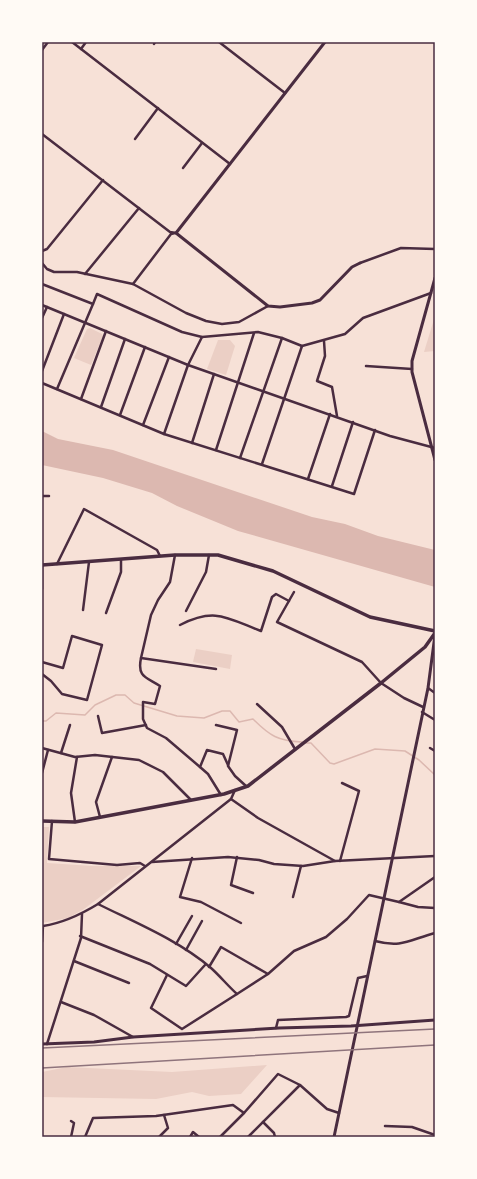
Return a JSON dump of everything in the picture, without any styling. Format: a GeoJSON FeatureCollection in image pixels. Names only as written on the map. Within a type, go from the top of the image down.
{"type":"FeatureCollection","features":[{"type":"Feature","properties":{"kind":"main road"},"geometry":{"type":"LineString","coordinates":[[42,565],[176,555],[209,555],[273,571],[370,617],[435,633],[425,647],[381,683],[246,786],[220,795],[75,822],[42,821]]}},
{"type":"Feature","properties":{"kind":"street"},"geometry":{"type":"LineString","coordinates":[[42,50],[48,42]]}},
{"type":"Feature","properties":{"kind":"street"},"geometry":{"type":"LineString","coordinates":[[72,42],[230,164]]}},
{"type":"Feature","properties":{"kind":"street"},"geometry":{"type":"LineString","coordinates":[[81,49],[86,42]]}},
{"type":"Feature","properties":{"kind":"street"},"geometry":{"type":"LineString","coordinates":[[219,42],[285,93]]}},
{"type":"Feature","properties":{"kind":"street"},"geometry":{"type":"LineString","coordinates":[[132,284],[171,234],[176,233],[325,42]]}},
{"type":"Feature","properties":{"kind":"street"},"geometry":{"type":"LineString","coordinates":[[135,139],[158,108]]}},
{"type":"Feature","properties":{"kind":"street"},"geometry":{"type":"LineString","coordinates":[[42,134],[170,232],[176,233],[268,306],[280,307],[312,303],[320,300],[352,267],[401,248],[435,249]]}},
{"type":"Feature","properties":{"kind":"street"},"geometry":{"type":"LineString","coordinates":[[183,168],[202,143]]}},
{"type":"Feature","properties":{"kind":"street"},"geometry":{"type":"LineString","coordinates":[[42,250],[47,249],[103,180]]}},
{"type":"Feature","properties":{"kind":"street"},"geometry":{"type":"LineString","coordinates":[[85,274],[139,208]]}},
{"type":"Feature","properties":{"kind":"street"},"geometry":{"type":"LineString","coordinates":[[42,263],[47,269],[54,272],[85,274],[132,284],[186,313],[206,321],[222,324],[239,322],[260,312],[268,306]]}},
{"type":"Feature","properties":{"kind":"street"},"geometry":{"type":"LineString","coordinates":[[435,278],[412,361],[414,385],[430,447],[435,460]]}},
{"type":"Feature","properties":{"kind":"street"},"geometry":{"type":"LineString","coordinates":[[42,284],[93,304]]}},
{"type":"Feature","properties":{"kind":"street"},"geometry":{"type":"LineString","coordinates":[[57,389],[97,294],[182,332],[202,337],[254,333],[282,338],[302,346],[345,334],[369,316],[431,293]]}},
{"type":"Feature","properties":{"kind":"street"},"geometry":{"type":"LineString","coordinates":[[42,305],[188,365],[375,430],[435,448]]}},
{"type":"Feature","properties":{"kind":"street"},"geometry":{"type":"LineString","coordinates":[[42,318],[47,307]]}},
{"type":"Feature","properties":{"kind":"street"},"geometry":{"type":"LineString","coordinates":[[42,371],[64,314]]}},
{"type":"Feature","properties":{"kind":"street"},"geometry":{"type":"LineString","coordinates":[[81,399],[106,331]]}},
{"type":"Feature","properties":{"kind":"street"},"geometry":{"type":"LineString","coordinates":[[216,450],[254,333]]}},
{"type":"Feature","properties":{"kind":"street"},"geometry":{"type":"LineString","coordinates":[[164,434],[188,365],[202,337]]}},
{"type":"Feature","properties":{"kind":"street"},"geometry":{"type":"LineString","coordinates":[[240,458],[282,338]]}},
{"type":"Feature","properties":{"kind":"street"},"geometry":{"type":"LineString","coordinates":[[101,407],[125,339]]}},
{"type":"Feature","properties":{"kind":"street"},"geometry":{"type":"LineString","coordinates":[[324,341],[324,356],[317,381],[332,387],[337,416]]}},
{"type":"Feature","properties":{"kind":"street"},"geometry":{"type":"LineString","coordinates":[[262,464],[302,346]]}},
{"type":"Feature","properties":{"kind":"street"},"geometry":{"type":"LineString","coordinates":[[120,415],[145,347]]}},
{"type":"Feature","properties":{"kind":"street"},"geometry":{"type":"LineString","coordinates":[[143,425],[168,357]]}},
{"type":"Feature","properties":{"kind":"street"},"geometry":{"type":"LineString","coordinates":[[366,366],[412,369]]}},
{"type":"Feature","properties":{"kind":"street"},"geometry":{"type":"LineString","coordinates":[[192,442],[214,374]]}},
{"type":"Feature","properties":{"kind":"street"},"geometry":{"type":"LineString","coordinates":[[42,383],[164,434],[354,494],[375,430]]}},
{"type":"Feature","properties":{"kind":"street"},"geometry":{"type":"LineString","coordinates":[[308,479],[330,414]]}},
{"type":"Feature","properties":{"kind":"street"},"geometry":{"type":"LineString","coordinates":[[332,486],[353,422]]}},
{"type":"Feature","properties":{"kind":"street"},"geometry":{"type":"LineString","coordinates":[[42,496],[49,496]]}},
{"type":"Feature","properties":{"kind":"street"},"geometry":{"type":"LineString","coordinates":[[57,564],[84,509],[157,550],[160,556]]}},
{"type":"Feature","properties":{"kind":"street"},"geometry":{"type":"LineString","coordinates":[[176,555],[170,582],[158,600],[151,615],[141,658],[139,669],[141,673],[160,686],[155,704],[143,702],[143,719],[147,728],[166,738],[208,774],[220,795]]}},
{"type":"Feature","properties":{"kind":"street"},"geometry":{"type":"LineString","coordinates":[[186,611],[206,572],[209,555]]}},
{"type":"Feature","properties":{"kind":"street"},"geometry":{"type":"LineString","coordinates":[[106,613],[121,572],[121,560]]}},
{"type":"Feature","properties":{"kind":"street"},"geometry":{"type":"LineString","coordinates":[[83,610],[89,562]]}},
{"type":"Feature","properties":{"kind":"street"},"geometry":{"type":"LineString","coordinates":[[42,565],[42,589]]}},
{"type":"Feature","properties":{"kind":"street"},"geometry":{"type":"LineString","coordinates":[[294,592],[277,622],[362,662],[381,683],[404,698],[423,707]]}},
{"type":"Feature","properties":{"kind":"street"},"geometry":{"type":"LineString","coordinates":[[180,625],[194,618],[208,614],[221,616],[261,631],[272,597],[276,594],[289,601]]}},
{"type":"Feature","properties":{"kind":"street"},"geometry":{"type":"LineString","coordinates":[[334,1137],[364,998],[367,976],[413,752],[428,688],[435,633]]}},
{"type":"Feature","properties":{"kind":"street"},"geometry":{"type":"LineString","coordinates":[[42,662],[63,668],[72,636],[102,645],[87,700],[62,694],[51,681],[42,674]]}},
{"type":"Feature","properties":{"kind":"street"},"geometry":{"type":"LineString","coordinates":[[141,658],[216,669]]}},
{"type":"Feature","properties":{"kind":"street"},"geometry":{"type":"LineString","coordinates":[[428,688],[435,693]]}},
{"type":"Feature","properties":{"kind":"street"},"geometry":{"type":"LineString","coordinates":[[257,704],[282,727],[295,749]]}},
{"type":"Feature","properties":{"kind":"street"},"geometry":{"type":"LineString","coordinates":[[422,712],[435,720]]}},
{"type":"Feature","properties":{"kind":"street"},"geometry":{"type":"LineString","coordinates":[[98,716],[102,733],[146,725]]}},
{"type":"Feature","properties":{"kind":"street"},"geometry":{"type":"LineString","coordinates":[[61,753],[70,725]]}},
{"type":"Feature","properties":{"kind":"street"},"geometry":{"type":"LineString","coordinates":[[216,725],[237,730],[228,766]]}},
{"type":"Feature","properties":{"kind":"street"},"geometry":{"type":"LineString","coordinates":[[42,748],[77,757],[95,755],[139,760],[163,772],[191,800]]}},
{"type":"Feature","properties":{"kind":"street"},"geometry":{"type":"LineString","coordinates":[[430,748],[435,751]]}},
{"type":"Feature","properties":{"kind":"street"},"geometry":{"type":"LineString","coordinates":[[42,773],[48,750]]}},
{"type":"Feature","properties":{"kind":"street"},"geometry":{"type":"LineString","coordinates":[[200,767],[207,750],[223,754],[228,766],[246,786]]}},
{"type":"Feature","properties":{"kind":"street"},"geometry":{"type":"LineString","coordinates":[[75,822],[71,793],[77,757]]}},
{"type":"Feature","properties":{"kind":"street"},"geometry":{"type":"LineString","coordinates":[[100,817],[96,802],[112,757]]}},
{"type":"Feature","properties":{"kind":"street"},"geometry":{"type":"LineString","coordinates":[[340,861],[359,791],[342,783]]}},
{"type":"Feature","properties":{"kind":"street"},"geometry":{"type":"LineString","coordinates":[[42,942],[43,926],[58,924],[82,914],[98,904],[231,800],[235,790]]}},
{"type":"Feature","properties":{"kind":"street"},"geometry":{"type":"LineString","coordinates":[[231,800],[258,818],[335,861]]}},
{"type":"Feature","properties":{"kind":"street"},"geometry":{"type":"LineString","coordinates":[[52,821],[49,859],[117,865],[140,863],[145,866]]}},
{"type":"Feature","properties":{"kind":"street"},"geometry":{"type":"LineString","coordinates":[[152,862],[193,858],[237,857],[274,864],[301,866],[335,861],[435,856]]}},
{"type":"Feature","properties":{"kind":"street"},"geometry":{"type":"LineString","coordinates":[[237,857],[231,885],[254,893]]}},
{"type":"Feature","properties":{"kind":"street"},"geometry":{"type":"LineString","coordinates":[[193,858],[180,897],[201,902],[241,923]]}},
{"type":"Feature","properties":{"kind":"street"},"geometry":{"type":"LineString","coordinates":[[293,897],[301,866]]}},
{"type":"Feature","properties":{"kind":"street"},"geometry":{"type":"LineString","coordinates":[[399,902],[435,877]]}},
{"type":"Feature","properties":{"kind":"street"},"geometry":{"type":"LineString","coordinates":[[167,975],[151,1008],[182,1029],[268,974],[294,951],[326,937],[347,919],[369,895],[418,907],[435,908]]}},
{"type":"Feature","properties":{"kind":"street"},"geometry":{"type":"LineString","coordinates":[[98,904],[150,929],[186,950],[205,965],[209,966],[237,994]]}},
{"type":"Feature","properties":{"kind":"street"},"geometry":{"type":"LineString","coordinates":[[47,1044],[74,962],[80,936],[82,914]]}},
{"type":"Feature","properties":{"kind":"street"},"geometry":{"type":"LineString","coordinates":[[176,944],[192,916]]}},
{"type":"Feature","properties":{"kind":"street"},"geometry":{"type":"LineString","coordinates":[[186,950],[202,921]]}},
{"type":"Feature","properties":{"kind":"street"},"geometry":{"type":"LineString","coordinates":[[375,941],[392,945],[418,940],[435,933]]}},
{"type":"Feature","properties":{"kind":"street"},"geometry":{"type":"LineString","coordinates":[[80,936],[150,964],[186,986],[205,965]]}},
{"type":"Feature","properties":{"kind":"street"},"geometry":{"type":"LineString","coordinates":[[209,966],[221,947],[268,974]]}},
{"type":"Feature","properties":{"kind":"street"},"geometry":{"type":"LineString","coordinates":[[74,962],[129,983]]}},
{"type":"Feature","properties":{"kind":"street"},"geometry":{"type":"LineString","coordinates":[[276,1028],[278,1020],[349,1016],[358,978],[367,976]]}},
{"type":"Feature","properties":{"kind":"street"},"geometry":{"type":"LineString","coordinates":[[61,1002],[94,1015],[133,1036]]}},
{"type":"Feature","properties":{"kind":"street"},"geometry":{"type":"LineString","coordinates":[[42,1044],[94,1042],[133,1036],[276,1028],[322,1028],[435,1020]]}},
{"type":"Feature","properties":{"kind":"street"},"geometry":{"type":"LineString","coordinates":[[220,1137],[244,1113],[278,1074],[300,1085],[327,1108],[339,1113]]}},
{"type":"Feature","properties":{"kind":"street"},"geometry":{"type":"LineString","coordinates":[[248,1137],[300,1085]]}},
{"type":"Feature","properties":{"kind":"street"},"geometry":{"type":"LineString","coordinates":[[85,1137],[93,1118],[164,1114],[233,1105],[244,1113]]}},
{"type":"Feature","properties":{"kind":"street"},"geometry":{"type":"LineString","coordinates":[[159,1137],[168,1128],[164,1114]]}},
{"type":"Feature","properties":{"kind":"street"},"geometry":{"type":"LineString","coordinates":[[71,1121],[74,1123],[71,1137]]}},
{"type":"Feature","properties":{"kind":"street"},"geometry":{"type":"LineString","coordinates":[[263,1122],[274,1133],[275,1137]]}},
{"type":"Feature","properties":{"kind":"street"},"geometry":{"type":"LineString","coordinates":[[385,1126],[412,1128],[435,1135]]}},
{"type":"Feature","properties":{"kind":"street"},"geometry":{"type":"LineString","coordinates":[[190,1137],[193,1132],[199,1137]]}},
{"type":"Feature","properties":{"kind":"shaded area"},"geometry":{"type":"Polygon","coordinates":[[[435,316],[435,351],[424,352],[435,316]]]}},
{"type":"Feature","properties":{"kind":"shaded area"},"geometry":{"type":"Polygon","coordinates":[[[90,328],[103,336],[91,365],[74,358],[87,329],[90,328]]]}},
{"type":"Feature","properties":{"kind":"shaded area"},"geometry":{"type":"Polygon","coordinates":[[[218,340],[230,340],[235,346],[226,375],[207,369],[218,340]]]}},
{"type":"Feature","properties":{"kind":"shaded area"},"geometry":{"type":"Polygon","coordinates":[[[42,431],[58,439],[113,450],[312,517],[345,524],[378,536],[435,550],[435,587],[238,531],[177,506],[152,493],[103,478],[42,465],[42,431]]]}},
{"type":"Feature","properties":{"kind":"shaded area"},"geometry":{"type":"Polygon","coordinates":[[[196,649],[232,655],[230,669],[193,662],[196,649]]]}},
{"type":"Feature","properties":{"kind":"shaded area"},"geometry":{"type":"Polygon","coordinates":[[[42,827],[49,827],[47,863],[93,866],[141,866],[84,909],[68,918],[42,923],[42,827]]]}},
{"type":"Feature","properties":{"kind":"shaded area"},"geometry":{"type":"Polygon","coordinates":[[[267,1065],[241,1094],[209,1096],[192,1092],[156,1099],[42,1097],[42,1072],[67,1067],[172,1072],[267,1065]]]}},
{"type":"Feature","properties":{"kind":"waterway"},"geometry":{"type":"LineString","coordinates":[[42,721],[46,721],[56,713],[85,715],[95,705],[116,695],[125,695],[134,703],[177,716],[204,718],[222,711],[230,711],[239,722],[253,719],[264,730],[280,739],[302,742]]}},
{"type":"Feature","properties":{"kind":"waterway"},"geometry":{"type":"LineString","coordinates":[[306,743],[311,743],[330,763],[334,764],[375,749],[405,751],[419,760],[435,775]]}},
{"type":"Feature","properties":{"kind":"railway"},"geometry":{"type":"LineString","coordinates":[[42,1048],[435,1029]]}},
{"type":"Feature","properties":{"kind":"railway"},"geometry":{"type":"LineString","coordinates":[[42,1068],[435,1045]]}}]}
